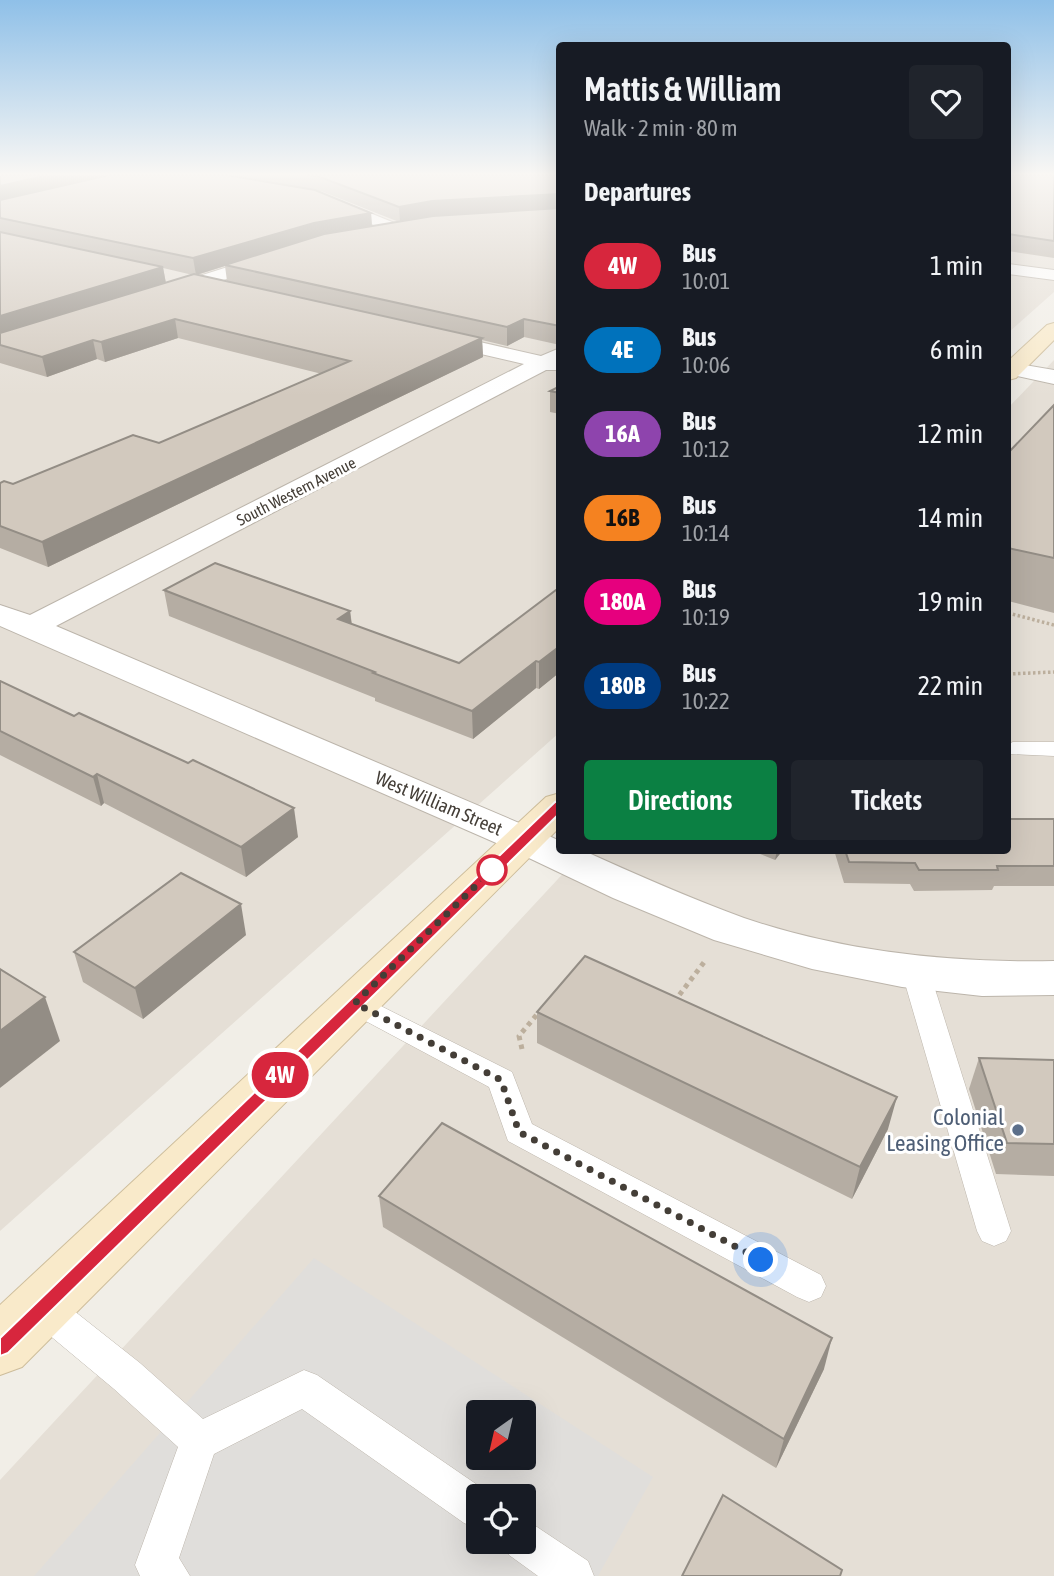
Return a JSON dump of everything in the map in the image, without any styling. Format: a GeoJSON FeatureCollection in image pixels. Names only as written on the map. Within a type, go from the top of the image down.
{"type":"FeatureCollection","features":[{"type":"Feature","properties":{"kind":"main road"},"geometry":{"type":"LineString","coordinates":[[1011,370],[1054,329]]}},
{"type":"Feature","properties":{"kind":"main road"},"geometry":{"type":"LineString","coordinates":[[0,1346],[556,809]]}},
{"type":"Feature","properties":{"kind":"street"},"geometry":{"type":"LineString","coordinates":[[149,298],[290,253]]}},
{"type":"Feature","properties":{"kind":"street"},"geometry":{"type":"LineString","coordinates":[[1011,269],[1054,275]]}},
{"type":"Feature","properties":{"kind":"street"},"geometry":{"type":"LineString","coordinates":[[156,274],[236,292]]}},
{"type":"Feature","properties":{"kind":"street"},"geometry":{"type":"LineString","coordinates":[[410,332],[555,361]]}},
{"type":"Feature","properties":{"kind":"street","name":"South Western Avenue"},"geometry":{"type":"LineString","coordinates":[[16,620],[555,361]]}},
{"type":"Feature","properties":{"kind":"street"},"geometry":{"type":"LineString","coordinates":[[1011,371],[1054,377]]}},
{"type":"Feature","properties":{"kind":"street","name":"West William Street"},"geometry":{"type":"LineString","coordinates":[[16,620],[524,840],[628,888],[730,929],[812,953],[916,973],[982,979],[1054,978]]}},
{"type":"Feature","properties":{"kind":"lane"},"geometry":{"type":"LineString","coordinates":[[1013,749],[1054,749]]}},
{"type":"Feature","properties":{"kind":"lane"},"geometry":{"type":"LineString","coordinates":[[916,973],[994,1231]]}},
{"type":"Feature","properties":{"kind":"lane"},"geometry":{"type":"LineString","coordinates":[[355,1003],[501,1080],[519,1132],[809,1286]]}},
{"type":"Feature","properties":{"kind":"lane"},"geometry":{"type":"LineString","coordinates":[[41,1307],[127,1376],[199,1441]]}},
{"type":"Feature","properties":{"kind":"lane"},"geometry":{"type":"LineString","coordinates":[[169,1576],[156,1565],[199,1441],[304,1388],[466,1501]]}},
{"type":"Feature","properties":{"kind":"lane"},"geometry":{"type":"LineString","coordinates":[[536,1550],[573,1576]]}},
{"type":"Feature","properties":{"kind":"path"},"geometry":{"type":"LineString","coordinates":[[1011,614],[1054,625]]}},
{"type":"Feature","properties":{"kind":"path"},"geometry":{"type":"LineString","coordinates":[[1011,674],[1054,672]]}},
{"type":"Feature","properties":{"kind":"path"},"geometry":{"type":"LineString","coordinates":[[670,1006],[730,929]]}},
{"type":"Feature","properties":{"kind":"path"},"geometry":{"type":"LineString","coordinates":[[501,1080],[523,1054],[519,1036],[545,1005]]}},
{"type":"Feature","properties":{"kind":"shaded area"},"geometry":{"type":"Polygon","coordinates":[[[0,249],[556,249],[556,736],[0,1231],[0,249]]]}},
{"type":"Feature","properties":{"kind":"shaded area"},"geometry":{"type":"Polygon","coordinates":[[[1011,249],[1054,249],[1054,292],[1011,330],[1011,249]]]}},
{"type":"Feature","properties":{"kind":"shaded area"},"geometry":{"type":"Polygon","coordinates":[[[1054,360],[1054,1576],[0,1576],[0,1480],[581,854],[1011,854],[1011,405],[1054,360]]]}},
{"type":"Feature","properties":{"kind":"shaded area"},"geometry":{"type":"Polygon","coordinates":[[[314,1258],[534,1400],[466,1400],[466,1470],[536,1470],[536,1401],[653,1477],[598,1576],[34,1576],[314,1258]]]}},
{"type":"Feature","properties":{"kind":"building"},"geometry":{"type":"Polygon","coordinates":[[[0,249],[77,249],[163,267],[0,316],[0,249]]]}},
{"type":"Feature","properties":{"kind":"building"},"geometry":{"type":"Polygon","coordinates":[[[147,249],[226,249],[193,258],[147,249]]]}},
{"type":"Feature","properties":{"kind":"building"},"geometry":{"type":"Polygon","coordinates":[[[278,249],[556,249],[556,325],[524,319],[507,327],[225,265],[278,249]]]}},
{"type":"Feature","properties":{"kind":"building"},"geometry":{"type":"Polygon","coordinates":[[[194,274],[482,338],[42,542],[0,526],[0,483],[4,481],[13,484],[133,435],[159,443],[350,361],[175,319],[101,342],[93,340],[42,357],[0,345],[0,333],[194,274]]]}},
{"type":"Feature","properties":{"kind":"building"},"geometry":{"type":"Polygon","coordinates":[[[1054,405],[1054,558],[1011,549],[1011,450],[1054,405]]]}},
{"type":"Feature","properties":{"kind":"building"},"geometry":{"type":"Polygon","coordinates":[[[215,563],[350,611],[338,619],[459,663],[556,590],[556,649],[539,662],[536,661],[472,711],[164,590],[215,563]]]}},
{"type":"Feature","properties":{"kind":"building"},"geometry":{"type":"Polygon","coordinates":[[[0,681],[74,716],[79,713],[188,763],[193,760],[294,808],[241,847],[97,774],[93,777],[0,731],[0,681]]]}},
{"type":"Feature","properties":{"kind":"building"},"geometry":{"type":"Polygon","coordinates":[[[1011,819],[1054,819],[1054,866],[997,866],[998,870],[919,870],[915,863],[849,862],[846,854],[1011,854],[1011,819]]]}},
{"type":"Feature","properties":{"kind":"building"},"geometry":{"type":"Polygon","coordinates":[[[181,873],[241,904],[135,988],[74,952],[181,873]]]}},
{"type":"Feature","properties":{"kind":"building"},"geometry":{"type":"Polygon","coordinates":[[[585,956],[897,1097],[860,1167],[537,1012],[585,956]]]}},
{"type":"Feature","properties":{"kind":"building"},"geometry":{"type":"Polygon","coordinates":[[[0,969],[45,997],[0,1031],[0,969]]]}},
{"type":"Feature","properties":{"kind":"building"},"geometry":{"type":"Polygon","coordinates":[[[979,1058],[1054,1060],[1054,1144],[1007,1143],[979,1058]]]}},
{"type":"Feature","properties":{"kind":"building"},"geometry":{"type":"Polygon","coordinates":[[[442,1123],[832,1338],[784,1439],[379,1196],[442,1123]]]}},
{"type":"Feature","properties":{"kind":"building"},"geometry":{"type":"Polygon","coordinates":[[[723,1495],[842,1570],[840,1576],[682,1576],[723,1495]]]}},
{"type":"Feature","properties":{"kind":"bus line","name":"4W"},"geometry":{"type":"LineString","coordinates":[[0,1346],[556,809]]}},
{"type":"Feature","properties":{"kind":"place","name":"Colonial Leasing Office"},"geometry":{"type":"Point","coordinates":[1018,1130]}},
{"type":"Feature","properties":{"kind":"route"},"geometry":{"type":"LineString","coordinates":[[492,870],[355,1003],[501,1080],[519,1132],[761,1260]]}}]}
